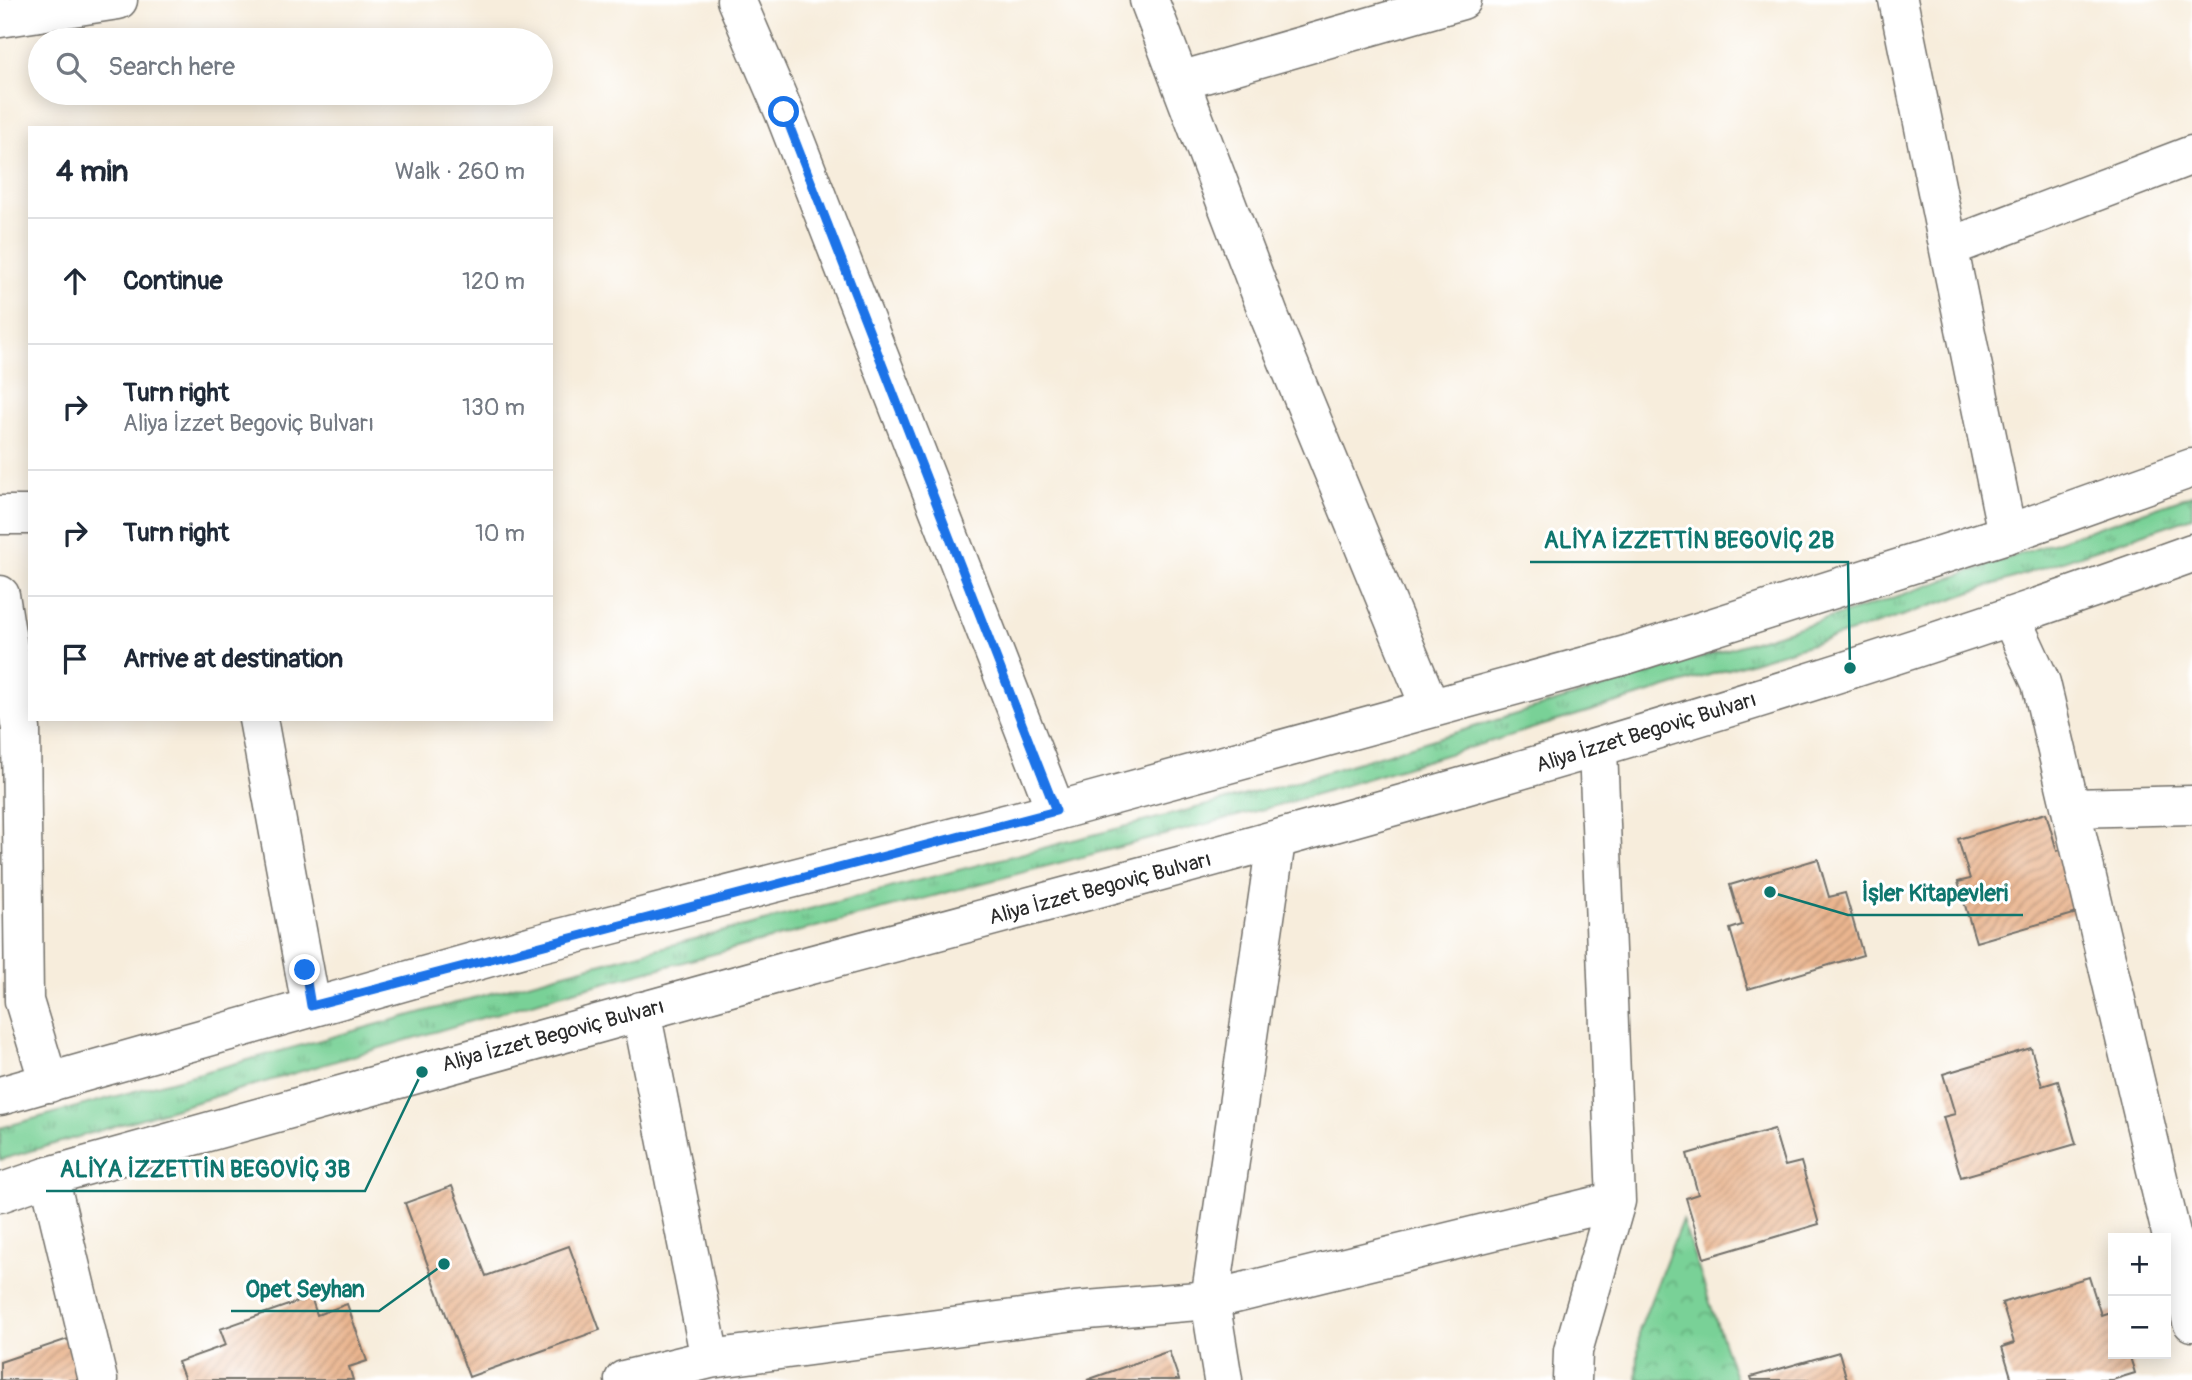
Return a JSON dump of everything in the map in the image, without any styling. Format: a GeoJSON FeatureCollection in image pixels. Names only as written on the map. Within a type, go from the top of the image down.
{"type":"FeatureCollection","features":[{"type":"Feature","properties":{"kind":"street"},"geometry":{"type":"LineString","coordinates":[[0,18],[118,0]]}},
{"type":"Feature","properties":{"kind":"street"},"geometry":{"type":"LineString","coordinates":[[736,0],[784,112],[1056,811]]}},
{"type":"Feature","properties":{"kind":"street"},"geometry":{"type":"LineString","coordinates":[[1149,0],[1270,318],[1430,707]]}},
{"type":"Feature","properties":{"kind":"street"},"geometry":{"type":"LineString","coordinates":[[1180,81],[1462,0]]}},
{"type":"Feature","properties":{"kind":"street"},"geometry":{"type":"LineString","coordinates":[[1898,0],[2007,534]]}},
{"type":"Feature","properties":{"kind":"street"},"geometry":{"type":"LineString","coordinates":[[1950,247],[2192,155]]}},
{"type":"Feature","properties":{"kind":"street"},"geometry":{"type":"LineString","coordinates":[[0,1096],[311,1006],[1056,811],[1626,655],[2007,534],[2192,468]]}},
{"type":"Feature","properties":{"kind":"street"},"geometry":{"type":"LineString","coordinates":[[0,515],[28,515]]}},
{"type":"Feature","properties":{"kind":"street","name":"Aliya İzzet Begoviç Bulvarı"},"geometry":{"type":"LineString","coordinates":[[0,1193],[50,1176],[641,1011],[1276,841],[1598,749],[2011,618],[2192,553]]}},
{"type":"Feature","properties":{"kind":"street"},"geometry":{"type":"LineString","coordinates":[[0,595],[10,728],[12,1000],[49,1083]]}},
{"type":"Feature","properties":{"kind":"street"},"geometry":{"type":"LineString","coordinates":[[2011,618],[2041,683],[2192,1322]]}},
{"type":"Feature","properties":{"kind":"street"},"geometry":{"type":"LineString","coordinates":[[258,721],[311,1006]]}},
{"type":"Feature","properties":{"kind":"street"},"geometry":{"type":"LineString","coordinates":[[1572,1380],[1573,1351],[1616,1201],[1598,749]]}},
{"type":"Feature","properties":{"kind":"street"},"geometry":{"type":"LineString","coordinates":[[2072,808],[2192,805]]}},
{"type":"Feature","properties":{"kind":"street"},"geometry":{"type":"LineString","coordinates":[[1223,1380],[1210,1300],[1276,841]]}},
{"type":"Feature","properties":{"kind":"street"},"geometry":{"type":"LineString","coordinates":[[641,1011],[710,1359]]}},
{"type":"Feature","properties":{"kind":"street"},"geometry":{"type":"LineString","coordinates":[[50,1176],[98,1380]]}},
{"type":"Feature","properties":{"kind":"street"},"geometry":{"type":"LineString","coordinates":[[624,1380],[710,1359],[1075,1311],[1210,1300],[1616,1201]]}},
{"type":"Feature","properties":{"kind":"green space"},"geometry":{"type":"Polygon","coordinates":[[[2192,495],[2192,517],[1878,624],[1290,802],[573,991],[0,1160],[0,1128],[568,972],[1284,785],[1872,605],[2192,495]]]}},
{"type":"Feature","properties":{"kind":"green space"},"geometry":{"type":"Polygon","coordinates":[[[1682,1220],[1736,1380],[1637,1380],[1639,1331],[1682,1220]]]}},
{"type":"Feature","properties":{"kind":"building"},"geometry":{"type":"Polygon","coordinates":[[[2046,813],[2057,851],[2072,847],[2091,909],[1976,942],[1958,882],[1970,879],[1958,839],[2046,813]]]}},
{"type":"Feature","properties":{"kind":"building"},"geometry":{"type":"Polygon","coordinates":[[[1818,859],[1829,897],[1845,893],[1863,955],[1748,989],[1730,929],[1742,925],[1730,885],[1818,859]]]}},
{"type":"Feature","properties":{"kind":"building"},"geometry":{"type":"Polygon","coordinates":[[[2031,1048],[2042,1086],[2058,1081],[2076,1144],[1961,1177],[1943,1117],[1955,1114],[1943,1074],[2031,1048]]]}},
{"type":"Feature","properties":{"kind":"building"},"geometry":{"type":"Polygon","coordinates":[[[1774,1129],[1785,1166],[1801,1162],[1819,1224],[1704,1258],[1686,1198],[1698,1194],[1687,1154],[1774,1129]]]}},
{"type":"Feature","properties":{"kind":"building"},"geometry":{"type":"Polygon","coordinates":[[[452,1186],[486,1276],[569,1246],[600,1330],[469,1377],[405,1203],[452,1186]]]}},
{"type":"Feature","properties":{"kind":"building"},"geometry":{"type":"Polygon","coordinates":[[[2089,1277],[2101,1315],[2108,1313],[2108,1359],[2131,1359],[2135,1373],[2112,1380],[2012,1380],[2002,1347],[2014,1343],[2002,1303],[2089,1277]]]}},
{"type":"Feature","properties":{"kind":"building"},"geometry":{"type":"Polygon","coordinates":[[[311,1297],[317,1315],[347,1304],[367,1361],[349,1367],[353,1380],[185,1380],[178,1362],[226,1345],[220,1329],[311,1297]]]}},
{"type":"Feature","properties":{"kind":"building"},"geometry":{"type":"Polygon","coordinates":[[[68,1339],[82,1380],[0,1380],[0,1362],[68,1339]]]}},
{"type":"Feature","properties":{"kind":"building"},"geometry":{"type":"Polygon","coordinates":[[[1169,1351],[1179,1380],[1087,1380],[1169,1351]]]}},
{"type":"Feature","properties":{"kind":"building"},"geometry":{"type":"Polygon","coordinates":[[[1839,1352],[1847,1380],[1752,1380],[1751,1377],[1839,1352]]]}},
{"type":"Feature","properties":{"kind":"place","name":"ALİYA İZZETTİN BEGOVİÇ 2B"},"geometry":{"type":"Point","coordinates":[1850,668]}},
{"type":"Feature","properties":{"kind":"place","name":"İşler Kitapevleri"},"geometry":{"type":"Point","coordinates":[1770,892]}},
{"type":"Feature","properties":{"kind":"place","name":"ALİYA İZZETTİN BEGOVİÇ 3B"},"geometry":{"type":"Point","coordinates":[422,1072]}},
{"type":"Feature","properties":{"kind":"place","name":"Opet Seyhan"},"geometry":{"type":"Point","coordinates":[444,1264]}},
{"type":"Feature","properties":{"kind":"route"},"geometry":{"type":"LineString","coordinates":[[305,970],[311,1006],[1056,811],[784,112]]}}]}
